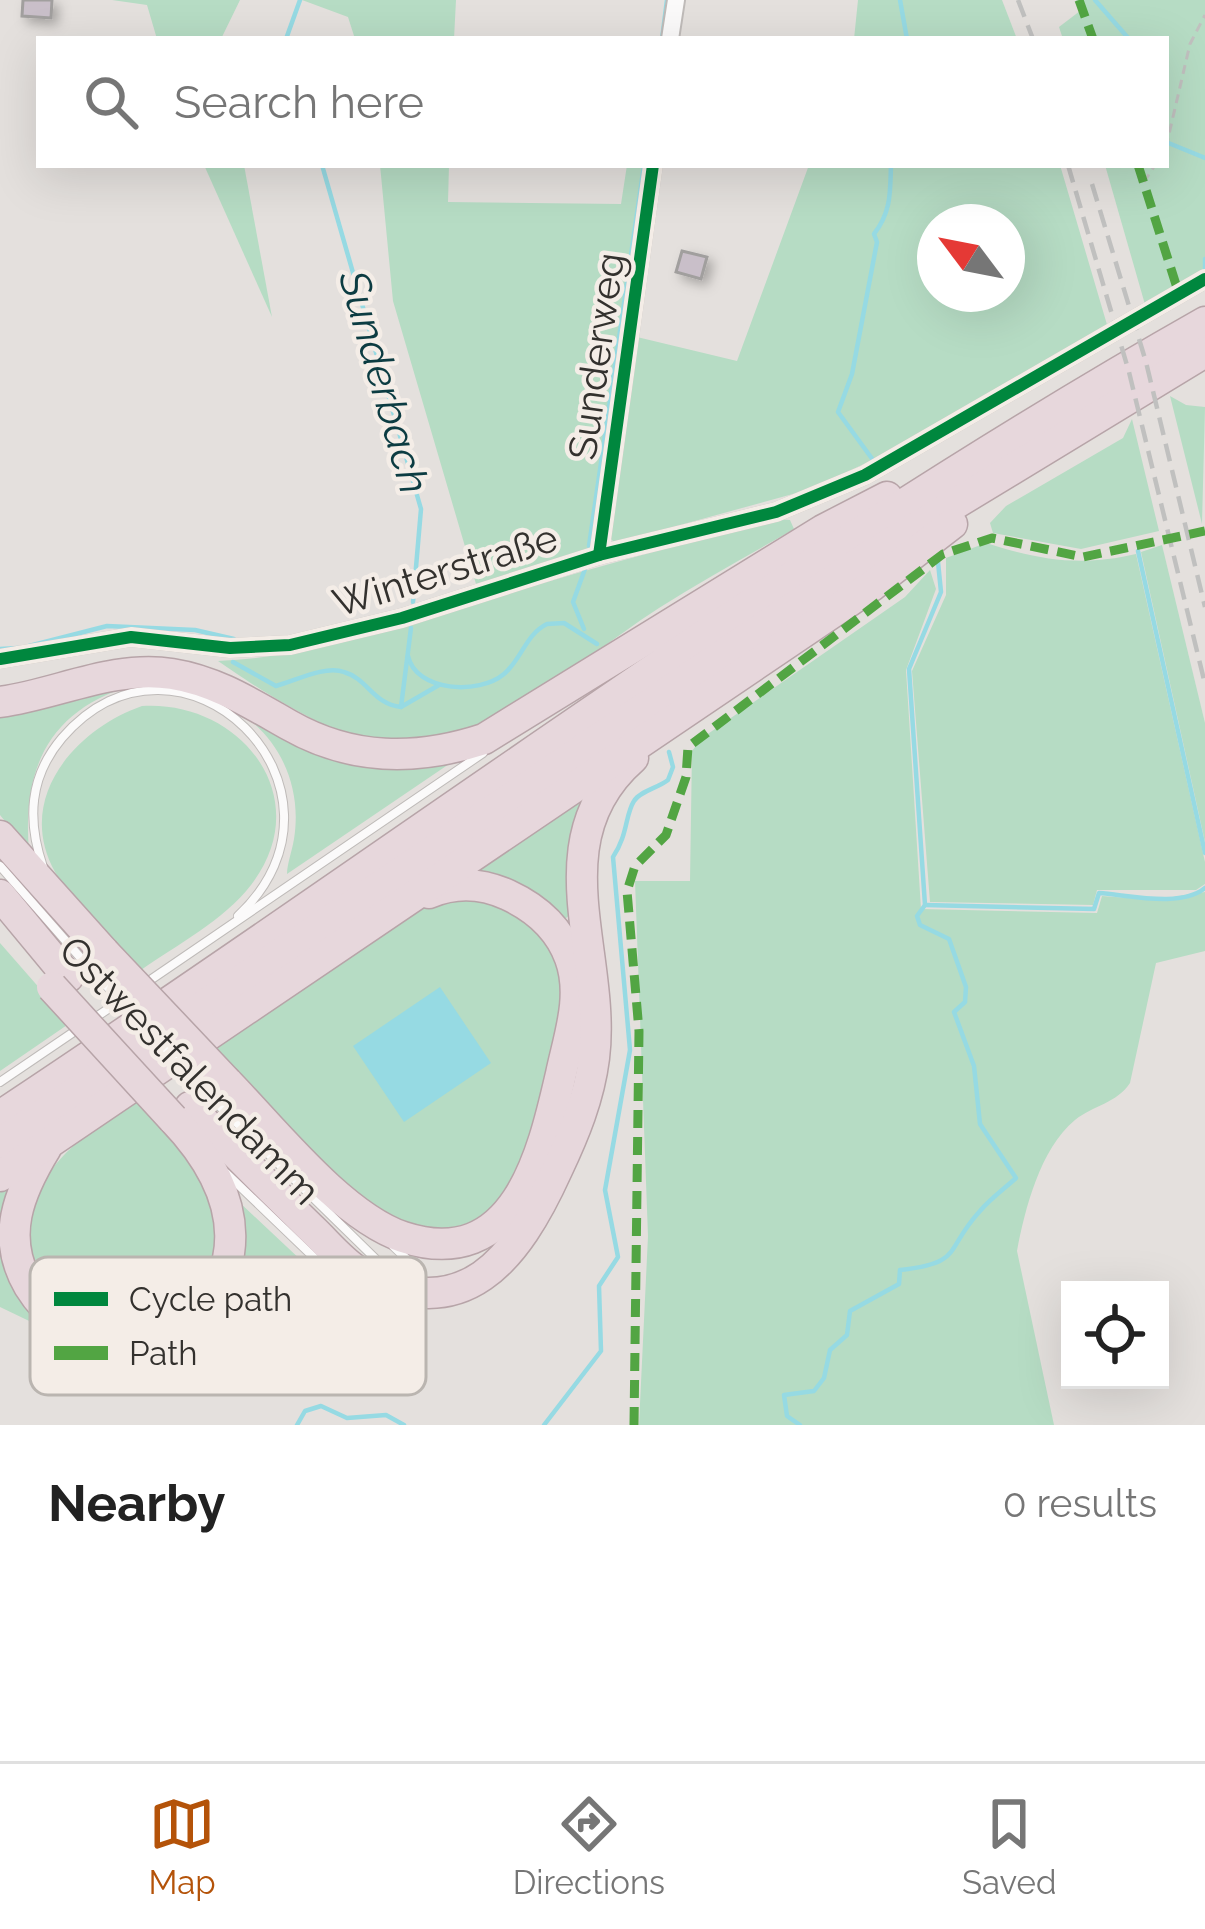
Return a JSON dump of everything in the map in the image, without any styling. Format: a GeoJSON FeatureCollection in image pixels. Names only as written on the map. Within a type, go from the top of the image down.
{"type":"FeatureCollection","features":[{"type":"Feature","properties":{"kind":"highway"},"geometry":{"type":"LineString","coordinates":[[0,1143],[866,558],[1205,322]]}},
{"type":"Feature","properties":{"kind":"highway"},"geometry":{"type":"LineString","coordinates":[[0,702],[110,674],[174,674],[213,683],[323,742],[393,757],[445,752],[484,739],[566,692],[823,530],[1205,352]]}},
{"type":"Feature","properties":{"kind":"highway"},"geometry":{"type":"LineString","coordinates":[[0,1176],[873,585],[1056,424]]}},
{"type":"Feature","properties":{"kind":"highway"},"geometry":{"type":"LineString","coordinates":[[0,1116],[694,642],[1056,424]]}},
{"type":"Feature","properties":{"kind":"highway","name":"Ostwestfalendamm"},"geometry":{"type":"LineString","coordinates":[[426,1289],[456,1288],[490,1274],[527,1234],[570,1141],[594,1057],[592,965],[578,887],[585,832],[618,771],[679,716]]}},
{"type":"Feature","properties":{"kind":"highway"},"geometry":{"type":"LineString","coordinates":[[0,833],[55,896],[78,970],[196,1106],[228,1202],[227,1257]]}},
{"type":"Feature","properties":{"kind":"highway"},"geometry":{"type":"LineString","coordinates":[[0,927],[78,970],[196,1106],[390,1232],[427,1242],[468,1237],[499,1221],[536,1173],[577,1004],[570,957],[548,921],[509,895],[454,885],[386,914]]}},
{"type":"Feature","properties":{"kind":"highway","name":"Ostwestfalendamm"},"geometry":{"type":"LineString","coordinates":[[0,895],[78,970]]}},
{"type":"Feature","properties":{"kind":"highway","name":"Ostwestfalendamm"},"geometry":{"type":"LineString","coordinates":[[196,1106],[331,1257]]}},
{"type":"Feature","properties":{"kind":"highway"},"geometry":{"type":"LineString","coordinates":[[30,1286],[13,1232],[17,1206],[50,1142]]}},
{"type":"Feature","properties":{"kind":"street"},"geometry":{"type":"LineString","coordinates":[[670,36],[676,0]]}},
{"type":"Feature","properties":{"kind":"street","name":"Sunderweg"},"geometry":{"type":"LineString","coordinates":[[599,555],[653,168]]}},
{"type":"Feature","properties":{"kind":"street","name":"Winterstraße"},"geometry":{"type":"LineString","coordinates":[[0,659],[131,637],[277,648],[403,618],[599,555],[776,512],[834,490],[1200,282]]}},
{"type":"Feature","properties":{"kind":"lane"},"geometry":{"type":"LineString","coordinates":[[55,896],[32,823],[32,796],[55,747],[88,712],[113,698],[140,692],[184,693],[225,709],[256,737],[283,797],[286,819],[276,865],[260,893],[214,937]]}},
{"type":"Feature","properties":{"kind":"lane"},"geometry":{"type":"LineString","coordinates":[[0,1082],[566,692]]}},
{"type":"Feature","properties":{"kind":"lane","name":"Ostwestfalendamm"},"geometry":{"type":"LineString","coordinates":[[0,866],[78,970]]}},
{"type":"Feature","properties":{"kind":"lane","name":"Ostwestfalendamm"},"geometry":{"type":"LineString","coordinates":[[196,1106],[372,1257]]}},
{"type":"Feature","properties":{"kind":"lane"},"geometry":{"type":"LineString","coordinates":[[351,1206],[405,1257]]}},
{"type":"Feature","properties":{"kind":"path"},"geometry":{"type":"LineString","coordinates":[[1169,134],[1190,44],[1205,16]]}},
{"type":"Feature","properties":{"kind":"path"},"geometry":{"type":"LineString","coordinates":[[1144,182],[1153,168]]}},
{"type":"Feature","properties":{"kind":"green space"},"geometry":{"type":"Polygon","coordinates":[[[112,0],[240,0],[222,36],[156,36],[147,5],[112,0]]]}},
{"type":"Feature","properties":{"kind":"green space"},"geometry":{"type":"Polygon","coordinates":[[[302,0],[456,0],[454,36],[354,36],[348,17],[302,0]]]}},
{"type":"Feature","properties":{"kind":"green space"},"geometry":{"type":"Polygon","coordinates":[[[858,0],[1002,0],[1016,36],[854,36],[858,0]]]}},
{"type":"Feature","properties":{"kind":"green space"},"geometry":{"type":"Polygon","coordinates":[[[1076,0],[1205,0],[1205,271],[1146,308],[1106,168],[1169,168],[1169,36],[1062,36],[1059,27],[1080,11],[1076,0]]]}},
{"type":"Feature","properties":{"kind":"green space"},"geometry":{"type":"Polygon","coordinates":[[[205,168],[245,168],[272,317],[205,168]]]}},
{"type":"Feature","properties":{"kind":"green space"},"geometry":{"type":"Polygon","coordinates":[[[380,168],[449,168],[448,202],[621,204],[627,168],[646,168],[595,545],[589,550],[476,584],[393,301],[380,168]]]}},
{"type":"Feature","properties":{"kind":"green space"},"geometry":{"type":"Polygon","coordinates":[[[808,168],[1061,168],[1108,328],[881,456],[811,489],[615,543],[610,538],[637,337],[737,361],[808,168]]]}},
{"type":"Feature","properties":{"kind":"green space"},"geometry":{"type":"Polygon","coordinates":[[[1170,396],[1186,405],[1205,407],[1202,524],[1170,396]]]}},
{"type":"Feature","properties":{"kind":"green space"},"geometry":{"type":"Polygon","coordinates":[[[1132,419],[1159,531],[1081,549],[993,533],[990,523],[1006,506],[1123,438],[1132,419]]]}},
{"type":"Feature","properties":{"kind":"green space"},"geometry":{"type":"Polygon","coordinates":[[[776,519],[790,520],[794,529],[659,608],[533,695],[465,730],[429,740],[391,743],[348,734],[301,713],[218,661],[296,652],[371,635],[776,519]]]}},
{"type":"Feature","properties":{"kind":"green space"},"geometry":{"type":"Polygon","coordinates":[[[986,543],[1060,560],[1136,554],[1205,862],[1205,884],[1196,890],[1097,890],[1093,905],[930,902],[912,671],[946,595],[946,558],[986,543]]]}},
{"type":"Feature","properties":{"kind":"green space"},"geometry":{"type":"Polygon","coordinates":[[[1162,545],[1205,723],[1205,842],[1141,552],[1162,545]]]}},
{"type":"Feature","properties":{"kind":"green space"},"geometry":{"type":"Polygon","coordinates":[[[930,570],[936,589],[906,670],[921,909],[1097,913],[1102,896],[1154,900],[1205,892],[1205,951],[1156,963],[1130,1083],[1063,1132],[1043,1163],[1030,1199],[1017,1251],[1054,1425],[639,1425],[648,1236],[635,881],[690,881],[692,751],[702,738],[905,597],[930,570]]]}},
{"type":"Feature","properties":{"kind":"green space"},"geometry":{"type":"Polygon","coordinates":[[[133,685],[80,710],[47,746],[30,794],[29,851],[0,815],[0,710],[133,685]]]}},
{"type":"Feature","properties":{"kind":"green space"},"geometry":{"type":"Polygon","coordinates":[[[142,706],[178,708],[210,719],[238,737],[259,761],[272,789],[276,819],[270,852],[240,898],[141,970],[63,885],[44,845],[42,818],[58,770],[75,749],[95,731],[142,706]]]}},
{"type":"Feature","properties":{"kind":"green space"},"geometry":{"type":"Polygon","coordinates":[[[242,714],[455,760],[287,874],[296,820],[292,785],[268,738],[242,714]]]}},
{"type":"Feature","properties":{"kind":"green space"},"geometry":{"type":"Polygon","coordinates":[[[591,785],[571,914],[560,923],[460,879],[591,785]]]}},
{"type":"Feature","properties":{"kind":"green space"},"geometry":{"type":"Polygon","coordinates":[[[475,896],[517,908],[552,942],[566,1001],[518,1184],[479,1220],[452,1228],[410,1228],[360,1199],[212,1049],[426,907],[475,896]]]}},
{"type":"Feature","properties":{"kind":"green space"},"geometry":{"type":"Polygon","coordinates":[[[0,943],[70,1023],[0,1071],[0,943]]]}},
{"type":"Feature","properties":{"kind":"green space"},"geometry":{"type":"Polygon","coordinates":[[[135,1100],[175,1145],[210,1200],[219,1228],[219,1257],[32,1257],[30,1227],[42,1185],[82,1138],[135,1100]]]}},
{"type":"Feature","properties":{"kind":"green space"},"geometry":{"type":"Polygon","coordinates":[[[16,1178],[9,1206],[32,1257],[30,1321],[0,1307],[0,1189],[16,1178]]]}},
{"type":"Feature","properties":{"kind":"green space"},"geometry":{"type":"Polygon","coordinates":[[[238,1201],[298,1257],[217,1257],[238,1201]]]}},
{"type":"Feature","properties":{"kind":"water"},"geometry":{"type":"Polygon","coordinates":[[[440,987],[491,1063],[404,1122],[353,1046],[440,987]]]}},
{"type":"Feature","properties":{"kind":"building"},"geometry":{"type":"Polygon","coordinates":[[[23,0],[52,0],[51,18],[22,16],[23,0]]]}},
{"type":"Feature","properties":{"kind":"building"},"geometry":{"type":"Polygon","coordinates":[[[682,251],[707,257],[701,279],[676,272],[682,251]]]}},
{"type":"Feature","properties":{"kind":"waterway","name":"Sunderbach"},"geometry":{"type":"LineString","coordinates":[[287,36],[300,0]]}},
{"type":"Feature","properties":{"kind":"waterway","name":"Sunderbach"},"geometry":{"type":"LineString","coordinates":[[662,36],[667,0]]}},
{"type":"Feature","properties":{"kind":"waterway"},"geometry":{"type":"LineString","coordinates":[[900,0],[906,36]]}},
{"type":"Feature","properties":{"kind":"waterway"},"geometry":{"type":"LineString","coordinates":[[1095,0],[1126,36]]}},
{"type":"Feature","properties":{"kind":"waterway"},"geometry":{"type":"LineString","coordinates":[[1169,143],[1205,158]]}},
{"type":"Feature","properties":{"kind":"waterway","name":"Sunderbach"},"geometry":{"type":"LineString","coordinates":[[323,168],[421,509],[413,602]]}},
{"type":"Feature","properties":{"kind":"waterway","name":"Sunderbach"},"geometry":{"type":"LineString","coordinates":[[589,546],[644,168]]}},
{"type":"Feature","properties":{"kind":"waterway"},"geometry":{"type":"LineString","coordinates":[[873,460],[838,412],[852,374],[877,242],[874,234],[889,200],[891,168]]}},
{"type":"Feature","properties":{"kind":"waterway"},"geometry":{"type":"LineString","coordinates":[[1205,259],[1205,272]]}},
{"type":"Feature","properties":{"kind":"waterway"},"geometry":{"type":"LineString","coordinates":[[1138,551],[1205,853]]}},
{"type":"Feature","properties":{"kind":"waterway"},"geometry":{"type":"LineString","coordinates":[[800,1425],[787,1416],[784,1395],[814,1391],[824,1378],[830,1350],[847,1335],[850,1311],[899,1284],[900,1270],[944,1259],[984,1207],[1016,1178],[980,1124],[974,1066],[954,1012],[965,1002],[966,987],[949,939],[920,925],[917,916],[925,905],[909,669],[941,592],[938,562]]}},
{"type":"Feature","properties":{"kind":"waterway","name":"Sunderbach"},"geometry":{"type":"LineString","coordinates":[[584,629],[573,602],[585,569]]}},
{"type":"Feature","properties":{"kind":"waterway","name":"Sunderbach"},"geometry":{"type":"LineString","coordinates":[[408,656],[423,677],[465,687],[504,674],[547,624],[564,623],[597,644]]}},
{"type":"Feature","properties":{"kind":"waterway"},"geometry":{"type":"LineString","coordinates":[[29,646],[107,626],[195,630],[234,639]]}},
{"type":"Feature","properties":{"kind":"waterway"},"geometry":{"type":"LineString","coordinates":[[401,707],[411,628]]}},
{"type":"Feature","properties":{"kind":"waterway"},"geometry":{"type":"LineString","coordinates":[[0,649],[18,648]]}},
{"type":"Feature","properties":{"kind":"waterway"},"geometry":{"type":"LineString","coordinates":[[233,662],[276,686],[319,672],[344,672],[384,701],[401,707],[439,685]]}},
{"type":"Feature","properties":{"kind":"waterway","name":"Sunderbach"},"geometry":{"type":"LineString","coordinates":[[544,1425],[601,1351],[599,1286],[618,1257],[605,1190],[630,1050],[613,857],[634,801],[668,780],[673,767],[669,752]]}},
{"type":"Feature","properties":{"kind":"waterway"},"geometry":{"type":"LineString","coordinates":[[925,905],[1094,909],[1099,893],[1169,899],[1205,888]]}},
{"type":"Feature","properties":{"kind":"waterway","name":"Sunderbach"},"geometry":{"type":"LineString","coordinates":[[297,1425],[305,1411],[321,1406],[347,1418],[386,1415],[404,1425]]}},
{"type":"Feature","properties":{"kind":"railway"},"geometry":{"type":"LineString","coordinates":[[1018,0],[1032,36]]}},
{"type":"Feature","properties":{"kind":"railway"},"geometry":{"type":"LineString","coordinates":[[1069,168],[1129,372],[1205,684]]}},
{"type":"Feature","properties":{"kind":"railway"},"geometry":{"type":"LineString","coordinates":[[1092,184],[1146,362],[1205,607]]}},
{"type":"Feature","properties":{"kind":"marked path"},"geometry":{"type":"LineString","coordinates":[[1079,0],[1092,36]]}},
{"type":"Feature","properties":{"kind":"marked path"},"geometry":{"type":"LineString","coordinates":[[1139,168],[1179,294]]}},
{"type":"Feature","properties":{"kind":"marked path"},"geometry":{"type":"LineString","coordinates":[[634,1425],[639,1031],[627,891],[635,866],[666,835],[686,777],[688,747],[943,554],[992,538],[1083,557],[1205,531]]}},
{"type":"Feature","properties":{"kind":"cycle path"},"geometry":{"type":"LineString","coordinates":[[599,555],[653,168]]}},
{"type":"Feature","properties":{"kind":"cycle path"},"geometry":{"type":"LineString","coordinates":[[0,659],[131,637],[230,648],[290,645],[402,618],[599,555],[776,512],[865,475],[1205,279]]}}]}
